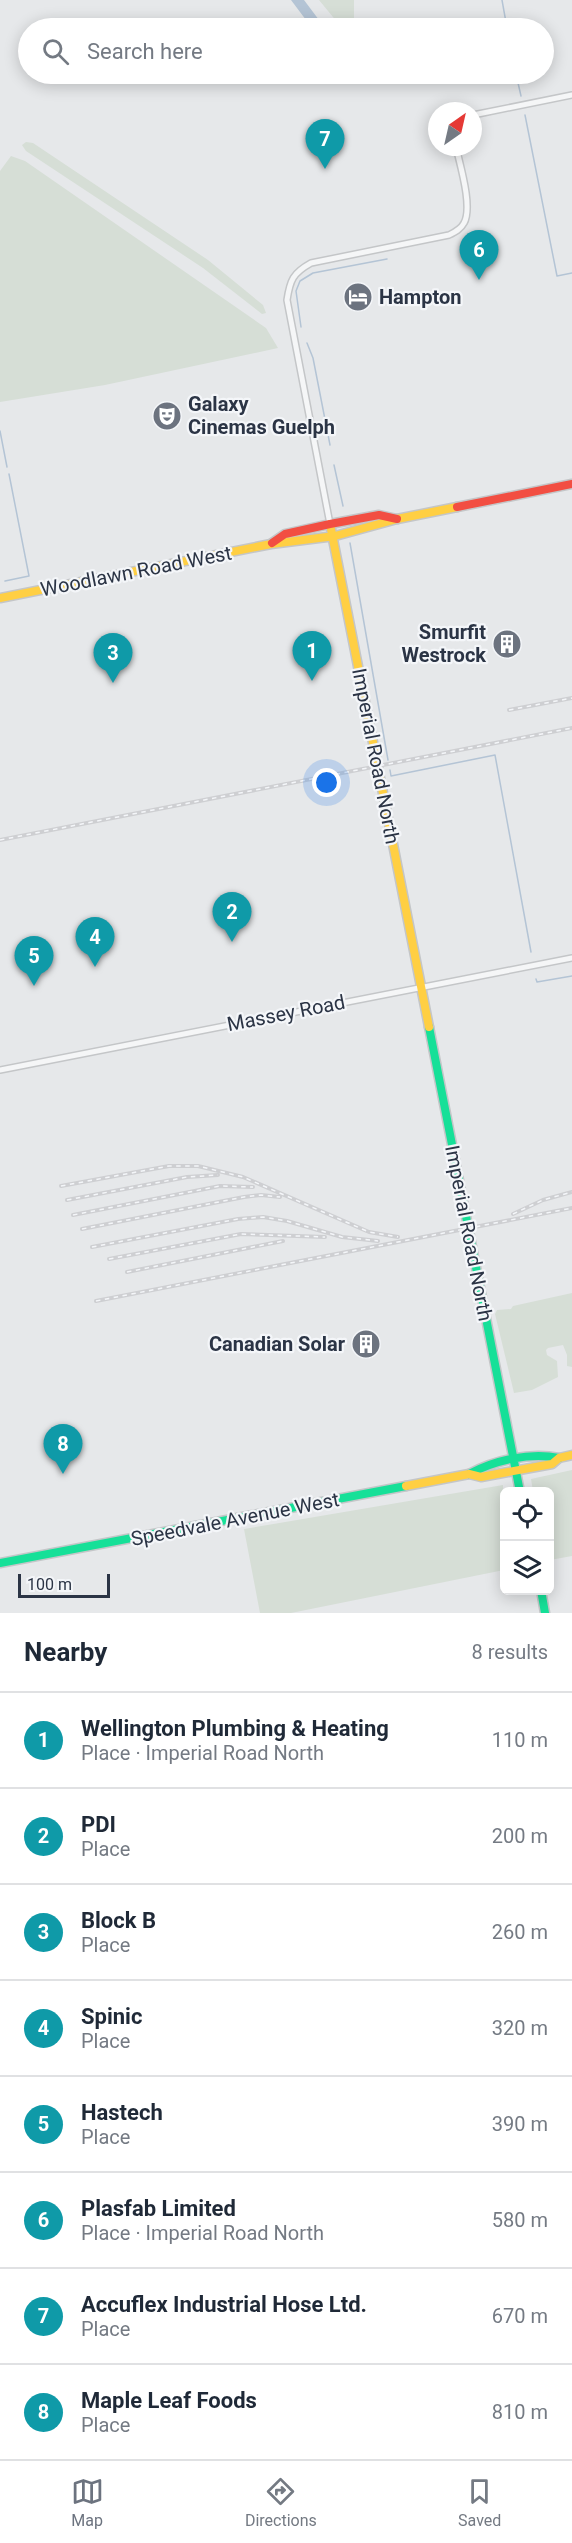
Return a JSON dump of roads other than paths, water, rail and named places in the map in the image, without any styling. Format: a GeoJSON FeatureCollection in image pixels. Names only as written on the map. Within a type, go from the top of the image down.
{"type":"FeatureCollection","features":[{"type":"Feature","properties":{"kind":"main road","name":"Woodlawn Road West"},"geometry":{"type":"LineString","coordinates":[[0,598],[271,544],[332,535],[382,525],[397,519],[572,484]]}},
{"type":"Feature","properties":{"kind":"main road","name":"Woodlawn Road West"},"geometry":{"type":"LineString","coordinates":[[271,544],[285,534],[330,524],[380,515],[397,519]]}},
{"type":"Feature","properties":{"kind":"main road","name":"Imperial Road North"},"geometry":{"type":"LineString","coordinates":[[330,524],[519,1487]]}},
{"type":"Feature","properties":{"kind":"main road","name":"Speedvale Avenue West"},"geometry":{"type":"LineString","coordinates":[[0,1563],[469,1474],[480,1467],[513,1460],[549,1454],[560,1458]]}},
{"type":"Feature","properties":{"kind":"main road","name":"Speedvale Avenue West"},"geometry":{"type":"LineString","coordinates":[[469,1474],[481,1477],[516,1471],[552,1464],[560,1458],[572,1455]]}},
{"type":"Feature","properties":{"kind":"main road"},"geometry":{"type":"LineString","coordinates":[[542,1595],[545,1613]]}},
{"type":"Feature","properties":{"kind":"street"},"geometry":{"type":"LineString","coordinates":[[482,113],[572,95]]}},
{"type":"Feature","properties":{"kind":"street","name":"Imperial Road North"},"geometry":{"type":"LineString","coordinates":[[330,524],[287,300],[290,283],[298,270],[311,263],[449,235],[457,231],[464,224],[468,205],[458,156]]}},
{"type":"Feature","properties":{"kind":"street","name":"Massey Road"},"geometry":{"type":"LineString","coordinates":[[0,1071],[572,958]]}},
{"type":"Feature","properties":{"kind":"water"},"geometry":{"type":"Polygon","coordinates":[[[291,0],[304,0],[318,18],[304,18],[291,0]]]}},
{"type":"Feature","properties":{"kind":"waterway"},"geometry":{"type":"LineString","coordinates":[[502,0],[505,18]]}},
{"type":"Feature","properties":{"kind":"waterway"},"geometry":{"type":"LineString","coordinates":[[518,84],[521,96]]}},
{"type":"Feature","properties":{"kind":"waterway"},"geometry":{"type":"LineString","coordinates":[[525,115],[557,276],[572,273]]}},
{"type":"Feature","properties":{"kind":"waterway"},"geometry":{"type":"LineString","coordinates":[[301,327],[296,291],[300,281],[313,273],[387,259]]}},
{"type":"Feature","properties":{"kind":"waterway"},"geometry":{"type":"LineString","coordinates":[[307,343],[313,358],[330,445]]}},
{"type":"Feature","properties":{"kind":"waterway"},"geometry":{"type":"LineString","coordinates":[[0,431],[7,467]]}},
{"type":"Feature","properties":{"kind":"waterway"},"geometry":{"type":"LineString","coordinates":[[334,465],[343,506]]}},
{"type":"Feature","properties":{"kind":"waterway"},"geometry":{"type":"LineString","coordinates":[[5,581],[29,576],[9,474]]}},
{"type":"Feature","properties":{"kind":"waterway"},"geometry":{"type":"LineString","coordinates":[[350,543],[388,760]]}},
{"type":"Feature","properties":{"kind":"waterway"},"geometry":{"type":"LineString","coordinates":[[390,770],[391,776],[495,755],[531,952]]}},
{"type":"Feature","properties":{"kind":"waterway"},"geometry":{"type":"LineString","coordinates":[[536,979],[537,982],[572,976]]}},
{"type":"Feature","properties":{"kind":"railway"},"geometry":{"type":"LineString","coordinates":[[509,710],[572,698]]}},
{"type":"Feature","properties":{"kind":"railway"},"geometry":{"type":"LineString","coordinates":[[0,840],[572,728]]}},
{"type":"Feature","properties":{"kind":"railway"},"geometry":{"type":"LineString","coordinates":[[61,1186],[169,1166],[198,1166],[243,1177],[369,1232],[398,1237]]}},
{"type":"Feature","properties":{"kind":"railway"},"geometry":{"type":"LineString","coordinates":[[67,1200],[187,1177],[218,1175]]}},
{"type":"Feature","properties":{"kind":"railway"},"geometry":{"type":"LineString","coordinates":[[73,1215],[220,1186],[253,1187]]}},
{"type":"Feature","properties":{"kind":"railway"},"geometry":{"type":"LineString","coordinates":[[513,1214],[543,1200],[572,1192]]}},
{"type":"Feature","properties":{"kind":"railway"},"geometry":{"type":"LineString","coordinates":[[82,1229],[244,1197],[261,1195],[280,1197]]}},
{"type":"Feature","properties":{"kind":"railway"},"geometry":{"type":"LineString","coordinates":[[96,1301],[572,1208]]}},
{"type":"Feature","properties":{"kind":"railway"},"geometry":{"type":"LineString","coordinates":[[92,1247],[238,1219],[263,1217],[287,1221],[342,1237],[378,1241]]}},
{"type":"Feature","properties":{"kind":"railway"},"geometry":{"type":"LineString","coordinates":[[109,1259],[241,1234],[325,1237]]}},
{"type":"Feature","properties":{"kind":"railway"},"geometry":{"type":"LineString","coordinates":[[127,1272],[283,1241]]}},
{"type":"Feature","properties":{"kind":"place","name":"Accuflex Industrial Hose Ltd."},"geometry":{"type":"Point","coordinates":[325,169]}},
{"type":"Feature","properties":{"kind":"place","name":"Plasfab Limited"},"geometry":{"type":"Point","coordinates":[479,280]}},
{"type":"Feature","properties":{"kind":"place","name":"Hampton"},"geometry":{"type":"Point","coordinates":[358,297]}},
{"type":"Feature","properties":{"kind":"place","name":"Galaxy Cinemas Guelph"},"geometry":{"type":"Point","coordinates":[167,416]}},
{"type":"Feature","properties":{"kind":"place","name":"Smurfit Westrock"},"geometry":{"type":"Point","coordinates":[507,644]}},
{"type":"Feature","properties":{"kind":"place","name":"Wellington Plumbing & Heating"},"geometry":{"type":"Point","coordinates":[312,681]}},
{"type":"Feature","properties":{"kind":"place","name":"Block B"},"geometry":{"type":"Point","coordinates":[113,683]}},
{"type":"Feature","properties":{"kind":"place","name":"PDI"},"geometry":{"type":"Point","coordinates":[232,942]}},
{"type":"Feature","properties":{"kind":"place","name":"Spinic"},"geometry":{"type":"Point","coordinates":[95,967]}},
{"type":"Feature","properties":{"kind":"place","name":"Hastech"},"geometry":{"type":"Point","coordinates":[34,986]}},
{"type":"Feature","properties":{"kind":"place","name":"Canadian Solar"},"geometry":{"type":"Point","coordinates":[366,1344]}},
{"type":"Feature","properties":{"kind":"place","name":"Maple Leaf Foods"},"geometry":{"type":"Point","coordinates":[63,1474]}}]}
